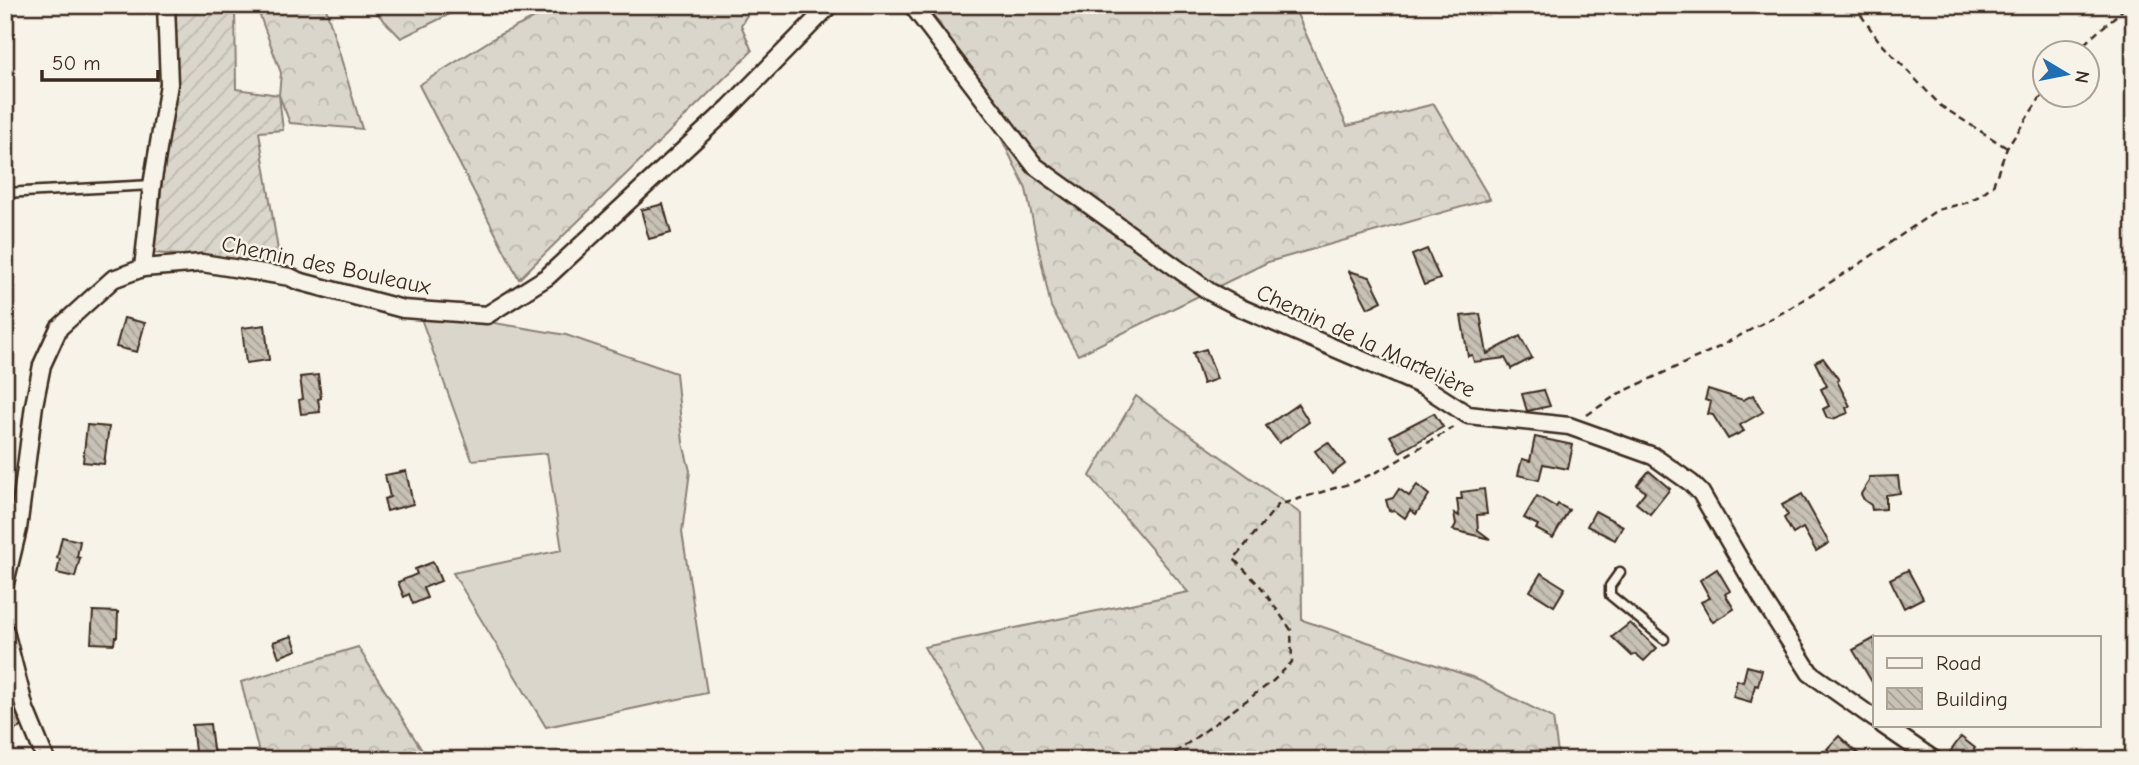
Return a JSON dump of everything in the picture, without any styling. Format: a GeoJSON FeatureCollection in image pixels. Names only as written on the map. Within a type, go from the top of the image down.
{"type":"FeatureCollection","features":[{"type":"Feature","properties":{"kind":"street"},"geometry":{"type":"LineString","coordinates":[[143,268],[152,185],[169,85],[166,5]]}},
{"type":"Feature","properties":{"kind":"street","name":"Chemin des Bouleaux"},"geometry":{"type":"LineString","coordinates":[[5,583],[18,529],[34,405],[42,365],[59,328],[113,279],[143,268],[202,263],[290,277],[403,309],[487,315],[547,277],[729,108],[830,5]]}},
{"type":"Feature","properties":{"kind":"street","name":"Chemin de la Martelière"},"geometry":{"type":"LineString","coordinates":[[912,5],[1035,166],[1210,292],[1241,308],[1425,387],[1468,415],[1569,426],[1653,456],[1691,483],[1701,493],[1762,598],[1810,673],[1873,718]]}},
{"type":"Feature","properties":{"kind":"street"},"geometry":{"type":"LineString","coordinates":[[5,631],[25,709],[46,760]]}},
{"type":"Feature","properties":{"kind":"street"},"geometry":{"type":"LineString","coordinates":[[1884,726],[1934,760]]}},
{"type":"Feature","properties":{"kind":"lane"},"geometry":{"type":"LineString","coordinates":[[5,193],[152,185]]}},
{"type":"Feature","properties":{"kind":"lane"},"geometry":{"type":"LineString","coordinates":[[1620,572],[1610,586],[1610,594],[1664,639]]}},
{"type":"Feature","properties":{"kind":"path"},"geometry":{"type":"LineString","coordinates":[[1854,5],[1879,41],[1941,106],[2007,148]]}},
{"type":"Feature","properties":{"kind":"path"},"geometry":{"type":"LineString","coordinates":[[2091,38],[2129,5]]}},
{"type":"Feature","properties":{"kind":"path"},"geometry":{"type":"LineString","coordinates":[[1569,426],[1618,394],[1717,348],[1787,310],[1937,210],[1965,203],[1979,196],[1993,185],[2007,148],[2034,108]]}},
{"type":"Feature","properties":{"kind":"path"},"geometry":{"type":"LineString","coordinates":[[1165,760],[1273,681],[1292,662],[1291,630],[1261,587],[1234,559],[1278,505],[1352,483],[1387,467],[1462,423],[1468,415]]}},
{"type":"Feature","properties":{"kind":"green space"},"geometry":{"type":"Polygon","coordinates":[[[172,5],[235,5],[236,89],[279,95],[283,130],[259,132],[281,269],[205,257],[154,253],[173,82],[172,5]]]}},
{"type":"Feature","properties":{"kind":"green space"},"geometry":{"type":"Polygon","coordinates":[[[256,5],[325,5],[362,129],[290,123],[279,95],[281,73],[256,5]]]}},
{"type":"Feature","properties":{"kind":"green space"},"geometry":{"type":"Polygon","coordinates":[[[369,5],[460,5],[462,8],[401,38],[369,5]]]}},
{"type":"Feature","properties":{"kind":"green space"},"geometry":{"type":"Polygon","coordinates":[[[561,5],[753,5],[741,25],[752,51],[519,279],[419,85],[499,35],[561,5]]]}},
{"type":"Feature","properties":{"kind":"green space"},"geometry":{"type":"Polygon","coordinates":[[[927,5],[1293,5],[1347,126],[1434,104],[1490,199],[1268,262],[1078,355],[1051,307],[1026,189],[965,63],[927,5]]]}},
{"type":"Feature","properties":{"kind":"green space"},"geometry":{"type":"Polygon","coordinates":[[[418,310],[566,335],[676,373],[683,443],[690,471],[682,532],[707,693],[546,727],[453,573],[562,550],[547,453],[472,460],[418,310]]]}},
{"type":"Feature","properties":{"kind":"green space"},"geometry":{"type":"Polygon","coordinates":[[[1136,396],[1301,514],[1302,620],[1472,677],[1553,718],[1559,760],[990,760],[924,647],[1188,592],[1090,476],[1136,396]]]}},
{"type":"Feature","properties":{"kind":"green space"},"geometry":{"type":"Polygon","coordinates":[[[358,647],[428,760],[261,760],[241,682],[358,647]]]}},
{"type":"Feature","properties":{"kind":"building"},"geometry":{"type":"Polygon","coordinates":[[[663,204],[671,233],[649,239],[641,210],[663,204]]]}},
{"type":"Feature","properties":{"kind":"building"},"geometry":{"type":"Polygon","coordinates":[[[1427,249],[1440,279],[1424,285],[1412,255],[1427,249]]]}},
{"type":"Feature","properties":{"kind":"building"},"geometry":{"type":"Polygon","coordinates":[[[1349,271],[1370,277],[1382,301],[1368,308],[1349,271]]]}},
{"type":"Feature","properties":{"kind":"building"},"geometry":{"type":"Polygon","coordinates":[[[1480,314],[1487,354],[1520,336],[1532,358],[1511,369],[1505,358],[1474,362],[1472,355],[1468,356],[1461,316],[1480,314]]]}},
{"type":"Feature","properties":{"kind":"building"},"geometry":{"type":"Polygon","coordinates":[[[124,318],[145,323],[137,352],[116,347],[124,318]]]}},
{"type":"Feature","properties":{"kind":"building"},"geometry":{"type":"Polygon","coordinates":[[[265,325],[269,360],[246,363],[242,328],[265,325]]]}},
{"type":"Feature","properties":{"kind":"building"},"geometry":{"type":"Polygon","coordinates":[[[1206,349],[1217,379],[1203,384],[1193,353],[1206,349]]]}},
{"type":"Feature","properties":{"kind":"building"},"geometry":{"type":"Polygon","coordinates":[[[1823,358],[1839,380],[1837,381],[1850,406],[1846,408],[1848,413],[1833,419],[1827,418],[1823,409],[1829,406],[1821,389],[1827,386],[1815,362],[1823,358]]]}},
{"type":"Feature","properties":{"kind":"building"},"geometry":{"type":"Polygon","coordinates":[[[318,375],[320,412],[301,414],[299,400],[303,399],[300,377],[318,375]]]}},
{"type":"Feature","properties":{"kind":"building"},"geometry":{"type":"Polygon","coordinates":[[[1708,389],[1743,400],[1753,395],[1763,412],[1740,425],[1744,431],[1728,439],[1713,415],[1708,414],[1711,402],[1705,400],[1708,389]]]}},
{"type":"Feature","properties":{"kind":"building"},"geometry":{"type":"Polygon","coordinates":[[[1544,390],[1550,406],[1527,411],[1522,394],[1544,390]]]}},
{"type":"Feature","properties":{"kind":"building"},"geometry":{"type":"Polygon","coordinates":[[[1298,404],[1309,422],[1279,443],[1266,426],[1298,404]]]}},
{"type":"Feature","properties":{"kind":"building"},"geometry":{"type":"Polygon","coordinates":[[[1434,413],[1443,427],[1400,452],[1390,436],[1434,413]]]}},
{"type":"Feature","properties":{"kind":"building"},"geometry":{"type":"Polygon","coordinates":[[[87,425],[109,427],[104,464],[83,462],[87,425]]]}},
{"type":"Feature","properties":{"kind":"building"},"geometry":{"type":"Polygon","coordinates":[[[1535,437],[1573,445],[1568,469],[1543,464],[1539,480],[1518,475],[1522,459],[1530,461],[1535,437]]]}},
{"type":"Feature","properties":{"kind":"building"},"geometry":{"type":"Polygon","coordinates":[[[1328,442],[1345,464],[1332,474],[1315,451],[1328,442]]]}},
{"type":"Feature","properties":{"kind":"building"},"geometry":{"type":"Polygon","coordinates":[[[406,471],[413,504],[387,511],[384,499],[390,497],[385,475],[406,471]]]}},
{"type":"Feature","properties":{"kind":"building"},"geometry":{"type":"Polygon","coordinates":[[[1649,471],[1670,489],[1650,514],[1636,503],[1645,492],[1637,485],[1649,471]]]}},
{"type":"Feature","properties":{"kind":"building"},"geometry":{"type":"Polygon","coordinates":[[[1898,476],[1900,493],[1886,495],[1886,509],[1872,510],[1861,494],[1869,477],[1898,476]]]}},
{"type":"Feature","properties":{"kind":"building"},"geometry":{"type":"Polygon","coordinates":[[[1417,485],[1429,495],[1416,514],[1410,510],[1405,518],[1394,510],[1389,511],[1386,500],[1393,498],[1399,489],[1409,496],[1417,485]]]}},
{"type":"Feature","properties":{"kind":"building"},"geometry":{"type":"Polygon","coordinates":[[[1484,489],[1487,514],[1477,515],[1478,530],[1490,539],[1453,530],[1456,524],[1454,513],[1459,516],[1457,499],[1462,499],[1461,492],[1484,489]]]}},
{"type":"Feature","properties":{"kind":"building"},"geometry":{"type":"Polygon","coordinates":[[[1802,494],[1829,543],[1816,551],[1803,528],[1793,534],[1784,518],[1788,515],[1782,505],[1802,494]]]}},
{"type":"Feature","properties":{"kind":"building"},"geometry":{"type":"Polygon","coordinates":[[[1537,496],[1556,507],[1558,504],[1569,510],[1553,538],[1536,529],[1538,525],[1524,518],[1537,496]]]}},
{"type":"Feature","properties":{"kind":"building"},"geometry":{"type":"Polygon","coordinates":[[[1595,511],[1623,526],[1615,540],[1587,526],[1595,511]]]}},
{"type":"Feature","properties":{"kind":"building"},"geometry":{"type":"Polygon","coordinates":[[[62,537],[80,541],[77,557],[80,558],[75,577],[57,573],[62,537]]]}},
{"type":"Feature","properties":{"kind":"building"},"geometry":{"type":"Polygon","coordinates":[[[433,562],[441,581],[423,588],[427,598],[413,604],[409,594],[404,597],[398,582],[417,574],[415,569],[433,562]]]}},
{"type":"Feature","properties":{"kind":"building"},"geometry":{"type":"Polygon","coordinates":[[[1717,569],[1730,591],[1725,594],[1734,609],[1713,622],[1701,602],[1710,598],[1700,580],[1717,569]]]}},
{"type":"Feature","properties":{"kind":"building"},"geometry":{"type":"Polygon","coordinates":[[[1908,570],[1923,598],[1904,608],[1890,579],[1908,570]]]}},
{"type":"Feature","properties":{"kind":"building"},"geometry":{"type":"Polygon","coordinates":[[[1541,573],[1565,588],[1554,606],[1530,591],[1541,573]]]}},
{"type":"Feature","properties":{"kind":"building"},"geometry":{"type":"Polygon","coordinates":[[[93,611],[118,612],[117,637],[114,644],[91,643],[93,611]]]}},
{"type":"Feature","properties":{"kind":"building"},"geometry":{"type":"Polygon","coordinates":[[[1630,623],[1657,648],[1644,661],[1636,654],[1632,656],[1612,637],[1630,623]]]}},
{"type":"Feature","properties":{"kind":"building"},"geometry":{"type":"Polygon","coordinates":[[[292,636],[297,650],[279,657],[273,642],[292,636]]]}},
{"type":"Feature","properties":{"kind":"building"},"geometry":{"type":"Polygon","coordinates":[[[1873,639],[1873,684],[1853,650],[1873,639]]]}},
{"type":"Feature","properties":{"kind":"building"},"geometry":{"type":"Polygon","coordinates":[[[1747,666],[1762,670],[1751,702],[1733,697],[1737,680],[1743,682],[1747,666]]]}},
{"type":"Feature","properties":{"kind":"building"},"geometry":{"type":"Polygon","coordinates":[[[10,692],[21,727],[5,734],[5,694],[10,692]]]}},
{"type":"Feature","properties":{"kind":"building"},"geometry":{"type":"Polygon","coordinates":[[[210,724],[213,749],[218,760],[196,760],[192,725],[210,724]]]}},
{"type":"Feature","properties":{"kind":"building"},"geometry":{"type":"Polygon","coordinates":[[[1839,736],[1865,760],[1838,760],[1827,749],[1839,736]]]}},
{"type":"Feature","properties":{"kind":"building"},"geometry":{"type":"Polygon","coordinates":[[[1961,737],[1975,748],[1967,760],[1961,760],[1950,752],[1961,737]]]}}]}
